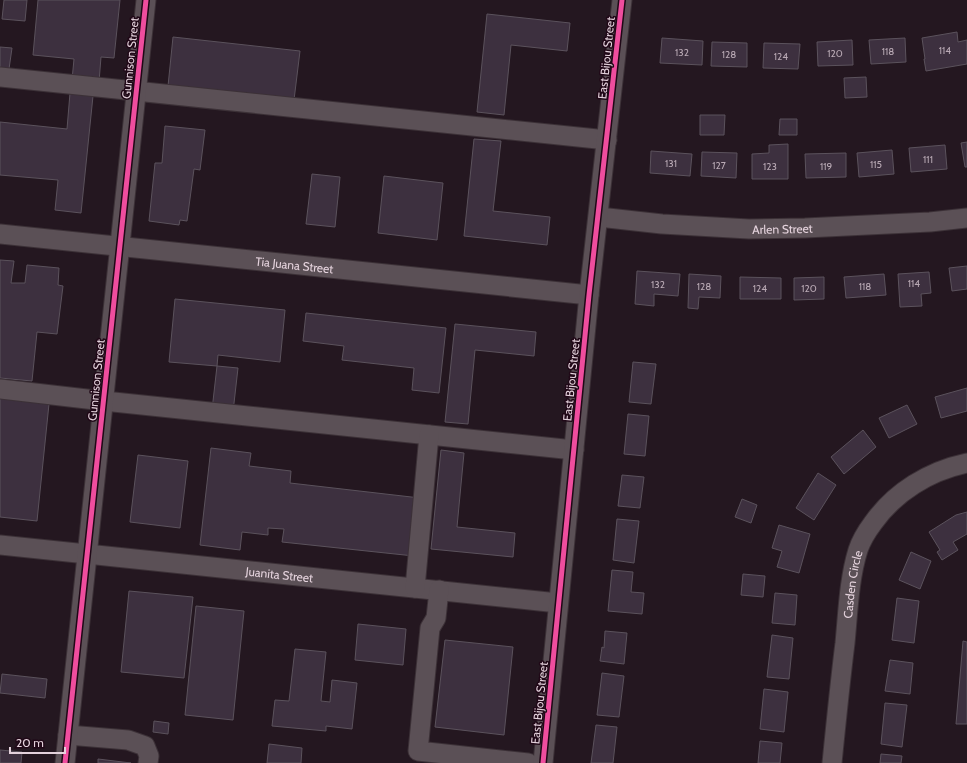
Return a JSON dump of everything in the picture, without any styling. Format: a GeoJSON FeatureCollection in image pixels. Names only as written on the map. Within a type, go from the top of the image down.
{"type":"FeatureCollection","features":[{"type":"Feature","properties":{"kind":"street","name":"Gunnison Street"},"geometry":{"type":"LineString","coordinates":[[65,763],[146,0]]}},
{"type":"Feature","properties":{"kind":"street","name":"East Bijou Street"},"geometry":{"type":"LineString","coordinates":[[543,763],[589,295],[622,0]]}},
{"type":"Feature","properties":{"kind":"street"},"geometry":{"type":"LineString","coordinates":[[0,77],[607,140]]}},
{"type":"Feature","properties":{"kind":"street","name":"Arlen Street"},"geometry":{"type":"LineString","coordinates":[[598,218],[662,224],[749,229],[930,222],[967,218]]}},
{"type":"Feature","properties":{"kind":"street","name":"Tia Juana Street"},"geometry":{"type":"LineString","coordinates":[[0,234],[589,295]]}},
{"type":"Feature","properties":{"kind":"street"},"geometry":{"type":"LineString","coordinates":[[0,389],[574,450]]}},
{"type":"Feature","properties":{"kind":"street"},"geometry":{"type":"LineString","coordinates":[[415,588],[429,435]]}},
{"type":"Feature","properties":{"kind":"street","name":"Casden Circle"},"geometry":{"type":"LineString","coordinates":[[832,763],[849,600],[853,572],[859,549],[868,530],[880,513],[896,497],[914,484],[933,474],[956,465],[967,463]]}},
{"type":"Feature","properties":{"kind":"street","name":"Juanita Street"},"geometry":{"type":"LineString","coordinates":[[0,545],[558,603]]}},
{"type":"Feature","properties":{"kind":"street"},"geometry":{"type":"LineString","coordinates":[[439,590],[436,618],[430,628],[418,751],[528,763]]}},
{"type":"Feature","properties":{"kind":"street"},"geometry":{"type":"LineString","coordinates":[[68,735],[128,740],[134,742],[145,746],[149,756],[148,763]]}},
{"type":"Feature","properties":{"kind":"building"},"geometry":{"type":"Polygon","coordinates":[[[4,0],[27,0],[25,21],[2,19],[4,0]]]}},
{"type":"Feature","properties":{"kind":"building"},"geometry":{"type":"Polygon","coordinates":[[[38,0],[120,0],[114,58],[101,57],[99,82],[72,80],[74,59],[33,55],[38,0]]]}},
{"type":"Feature","properties":{"kind":"building"},"geometry":{"type":"Polygon","coordinates":[[[487,14],[570,23],[567,51],[511,45],[504,115],[477,112],[487,14]]]}},
{"type":"Feature","properties":{"kind":"building"},"geometry":{"type":"Polygon","coordinates":[[[957,32],[958,42],[967,40],[967,64],[926,71],[922,38],[957,32]]]}},
{"type":"Feature","properties":{"kind":"building"},"geometry":{"type":"Polygon","coordinates":[[[173,37],[300,51],[294,100],[168,86],[173,37]]]}},
{"type":"Feature","properties":{"kind":"building"},"geometry":{"type":"Polygon","coordinates":[[[662,38],[703,41],[702,65],[660,63],[662,38]]]}},
{"type":"Feature","properties":{"kind":"building"},"geometry":{"type":"Polygon","coordinates":[[[905,38],[906,62],[871,64],[869,40],[905,38]]]}},
{"type":"Feature","properties":{"kind":"building"},"geometry":{"type":"Polygon","coordinates":[[[852,40],[853,65],[818,66],[817,42],[852,40]]]}},
{"type":"Feature","properties":{"kind":"building"},"geometry":{"type":"Polygon","coordinates":[[[712,42],[747,43],[747,67],[711,66],[712,42]]]}},
{"type":"Feature","properties":{"kind":"building"},"geometry":{"type":"Polygon","coordinates":[[[764,43],[800,44],[798,69],[763,68],[764,43]]]}},
{"type":"Feature","properties":{"kind":"building"},"geometry":{"type":"Polygon","coordinates":[[[0,47],[12,48],[9,69],[0,68],[0,47]]]}},
{"type":"Feature","properties":{"kind":"building"},"geometry":{"type":"Polygon","coordinates":[[[866,77],[867,97],[845,98],[844,78],[866,77]]]}},
{"type":"Feature","properties":{"kind":"building"},"geometry":{"type":"Polygon","coordinates":[[[70,93],[93,96],[81,213],[55,210],[58,180],[0,175],[0,122],[67,129],[70,93]]]}},
{"type":"Feature","properties":{"kind":"building"},"geometry":{"type":"Polygon","coordinates":[[[700,115],[725,115],[724,135],[700,135],[700,115]]]}},
{"type":"Feature","properties":{"kind":"building"},"geometry":{"type":"Polygon","coordinates":[[[780,119],[797,119],[797,135],[779,135],[780,119]]]}},
{"type":"Feature","properties":{"kind":"building"},"geometry":{"type":"Polygon","coordinates":[[[165,126],[205,130],[200,170],[194,169],[187,221],[180,220],[179,225],[149,221],[155,163],[162,163],[165,126]]]}},
{"type":"Feature","properties":{"kind":"building"},"geometry":{"type":"Polygon","coordinates":[[[474,139],[501,141],[493,211],[550,217],[547,245],[464,236],[474,139]]]}},
{"type":"Feature","properties":{"kind":"building"},"geometry":{"type":"Polygon","coordinates":[[[967,142],[967,167],[965,167],[961,143],[967,142]]]}},
{"type":"Feature","properties":{"kind":"building"},"geometry":{"type":"Polygon","coordinates":[[[788,144],[788,179],[752,179],[752,154],[769,153],[769,145],[788,144]]]}},
{"type":"Feature","properties":{"kind":"building"},"geometry":{"type":"Polygon","coordinates":[[[945,145],[947,169],[911,172],[909,148],[945,145]]]}},
{"type":"Feature","properties":{"kind":"building"},"geometry":{"type":"Polygon","coordinates":[[[892,150],[894,174],[859,177],[857,153],[892,150]]]}},
{"type":"Feature","properties":{"kind":"building"},"geometry":{"type":"Polygon","coordinates":[[[651,151],[692,154],[690,176],[650,173],[651,151]]]}},
{"type":"Feature","properties":{"kind":"building"},"geometry":{"type":"Polygon","coordinates":[[[702,152],[737,153],[736,178],[701,176],[702,152]]]}},
{"type":"Feature","properties":{"kind":"building"},"geometry":{"type":"Polygon","coordinates":[[[846,153],[846,177],[806,178],[805,154],[846,153]]]}},
{"type":"Feature","properties":{"kind":"building"},"geometry":{"type":"Polygon","coordinates":[[[312,174],[340,177],[335,227],[306,224],[312,174]]]}},
{"type":"Feature","properties":{"kind":"building"},"geometry":{"type":"Polygon","coordinates":[[[384,176],[443,183],[437,240],[378,233],[384,176]]]}},
{"type":"Feature","properties":{"kind":"building"},"geometry":{"type":"Polygon","coordinates":[[[0,260],[14,261],[11,283],[25,283],[27,265],[59,268],[58,285],[63,286],[57,334],[37,332],[32,381],[0,378],[0,260]]]}},
{"type":"Feature","properties":{"kind":"building"},"geometry":{"type":"Polygon","coordinates":[[[967,266],[967,289],[952,291],[949,268],[967,266]]]}},
{"type":"Feature","properties":{"kind":"building"},"geometry":{"type":"Polygon","coordinates":[[[637,271],[680,274],[678,296],[654,294],[654,306],[635,304],[637,271]]]}},
{"type":"Feature","properties":{"kind":"building"},"geometry":{"type":"Polygon","coordinates":[[[929,272],[931,293],[921,294],[922,306],[900,307],[898,274],[929,272]]]}},
{"type":"Feature","properties":{"kind":"building"},"geometry":{"type":"Polygon","coordinates":[[[689,274],[721,276],[720,298],[699,297],[698,309],[688,308],[689,274]]]}},
{"type":"Feature","properties":{"kind":"building"},"geometry":{"type":"Polygon","coordinates":[[[884,274],[886,295],[846,298],[844,277],[884,274]]]}},
{"type":"Feature","properties":{"kind":"building"},"geometry":{"type":"Polygon","coordinates":[[[740,277],[781,278],[781,299],[740,299],[740,277]]]}},
{"type":"Feature","properties":{"kind":"building"},"geometry":{"type":"Polygon","coordinates":[[[824,277],[824,299],[794,300],[794,278],[824,277]]]}},
{"type":"Feature","properties":{"kind":"building"},"geometry":{"type":"Polygon","coordinates":[[[175,299],[285,310],[280,362],[218,355],[217,366],[169,362],[175,299]]]}},
{"type":"Feature","properties":{"kind":"building"},"geometry":{"type":"Polygon","coordinates":[[[306,313],[446,328],[439,393],[412,390],[414,368],[342,360],[344,346],[303,341],[306,313]]]}},
{"type":"Feature","properties":{"kind":"building"},"geometry":{"type":"Polygon","coordinates":[[[455,324],[536,332],[534,356],[475,350],[468,424],[445,422],[455,324]]]}},
{"type":"Feature","properties":{"kind":"building"},"geometry":{"type":"Polygon","coordinates":[[[633,362],[656,364],[651,404],[629,402],[633,362]]]}},
{"type":"Feature","properties":{"kind":"building"},"geometry":{"type":"Polygon","coordinates":[[[217,366],[238,368],[233,412],[212,410],[217,366]]]}},
{"type":"Feature","properties":{"kind":"building"},"geometry":{"type":"Polygon","coordinates":[[[967,388],[967,411],[941,418],[935,397],[967,388]]]}},
{"type":"Feature","properties":{"kind":"building"},"geometry":{"type":"Polygon","coordinates":[[[0,398],[49,404],[37,521],[0,517],[0,398]]]}},
{"type":"Feature","properties":{"kind":"building"},"geometry":{"type":"Polygon","coordinates":[[[907,405],[917,424],[889,438],[879,418],[907,405]]]}},
{"type":"Feature","properties":{"kind":"building"},"geometry":{"type":"Polygon","coordinates":[[[628,414],[649,416],[645,456],[624,454],[628,414]]]}},
{"type":"Feature","properties":{"kind":"building"},"geometry":{"type":"Polygon","coordinates":[[[863,430],[876,447],[844,474],[831,457],[863,430]]]}},
{"type":"Feature","properties":{"kind":"building"},"geometry":{"type":"Polygon","coordinates":[[[211,448],[251,453],[249,466],[291,471],[290,483],[420,498],[414,556],[282,542],[284,529],[268,528],[268,535],[242,532],[240,550],[200,545],[211,448]]]}},
{"type":"Feature","properties":{"kind":"building"},"geometry":{"type":"Polygon","coordinates":[[[441,450],[464,453],[457,527],[515,533],[513,557],[431,549],[441,450]]]}},
{"type":"Feature","properties":{"kind":"building"},"geometry":{"type":"Polygon","coordinates":[[[138,455],[188,461],[180,528],[130,522],[138,455]]]}},
{"type":"Feature","properties":{"kind":"building"},"geometry":{"type":"Polygon","coordinates":[[[818,473],[836,485],[814,520],[796,508],[818,473]]]}},
{"type":"Feature","properties":{"kind":"building"},"geometry":{"type":"Polygon","coordinates":[[[622,475],[644,477],[640,508],[618,506],[622,475]]]}},
{"type":"Feature","properties":{"kind":"building"},"geometry":{"type":"Polygon","coordinates":[[[742,499],[757,505],[751,523],[735,517],[742,499]]]}},
{"type":"Feature","properties":{"kind":"building"},"geometry":{"type":"Polygon","coordinates":[[[967,512],[967,534],[953,542],[958,550],[942,560],[937,552],[940,550],[929,532],[956,515],[967,512]]]}},
{"type":"Feature","properties":{"kind":"building"},"geometry":{"type":"Polygon","coordinates":[[[617,519],[639,521],[634,563],[613,560],[617,519]]]}},
{"type":"Feature","properties":{"kind":"building"},"geometry":{"type":"Polygon","coordinates":[[[779,525],[810,534],[799,573],[777,567],[782,551],[772,548],[779,525]]]}},
{"type":"Feature","properties":{"kind":"building"},"geometry":{"type":"Polygon","coordinates":[[[911,552],[931,561],[920,589],[899,580],[911,552]]]}},
{"type":"Feature","properties":{"kind":"building"},"geometry":{"type":"Polygon","coordinates":[[[612,570],[633,572],[631,592],[644,593],[642,614],[608,611],[612,570]]]}},
{"type":"Feature","properties":{"kind":"building"},"geometry":{"type":"Polygon","coordinates":[[[743,574],[765,576],[763,597],[741,595],[743,574]]]}},
{"type":"Feature","properties":{"kind":"building"},"geometry":{"type":"Polygon","coordinates":[[[129,591],[193,597],[184,678],[121,672],[129,591]]]}},
{"type":"Feature","properties":{"kind":"building"},"geometry":{"type":"Polygon","coordinates":[[[775,593],[797,595],[795,625],[772,623],[775,593]]]}},
{"type":"Feature","properties":{"kind":"building"},"geometry":{"type":"Polygon","coordinates":[[[897,598],[919,601],[914,643],[892,640],[897,598]]]}},
{"type":"Feature","properties":{"kind":"building"},"geometry":{"type":"Polygon","coordinates":[[[196,606],[244,611],[233,720],[185,715],[196,606]]]}},
{"type":"Feature","properties":{"kind":"building"},"geometry":{"type":"Polygon","coordinates":[[[358,624],[406,629],[403,665],[355,660],[358,624]]]}},
{"type":"Feature","properties":{"kind":"building"},"geometry":{"type":"Polygon","coordinates":[[[605,631],[627,633],[624,664],[600,661],[602,647],[604,648],[605,631]]]}},
{"type":"Feature","properties":{"kind":"building"},"geometry":{"type":"Polygon","coordinates":[[[772,635],[793,638],[789,679],[767,677],[772,635]]]}},
{"type":"Feature","properties":{"kind":"building"},"geometry":{"type":"Polygon","coordinates":[[[445,640],[513,647],[504,735],[435,727],[445,640]]]}},
{"type":"Feature","properties":{"kind":"building"},"geometry":{"type":"Polygon","coordinates":[[[963,641],[967,642],[967,724],[956,724],[963,641]]]}},
{"type":"Feature","properties":{"kind":"building"},"geometry":{"type":"Polygon","coordinates":[[[295,649],[326,652],[321,701],[330,702],[332,680],[357,683],[352,729],[326,726],[326,731],[272,726],[275,700],[289,701],[295,649]]]}},
{"type":"Feature","properties":{"kind":"building"},"geometry":{"type":"Polygon","coordinates":[[[890,660],[913,663],[910,694],[885,691],[890,660]]]}},
{"type":"Feature","properties":{"kind":"building"},"geometry":{"type":"Polygon","coordinates":[[[602,673],[624,676],[619,717],[597,715],[602,673]]]}},
{"type":"Feature","properties":{"kind":"building"},"geometry":{"type":"Polygon","coordinates":[[[2,674],[47,679],[45,698],[0,693],[2,674]]]}},
{"type":"Feature","properties":{"kind":"building"},"geometry":{"type":"Polygon","coordinates":[[[764,689],[788,692],[784,732],[760,729],[764,689]]]}},
{"type":"Feature","properties":{"kind":"building"},"geometry":{"type":"Polygon","coordinates":[[[885,703],[907,705],[902,747],[881,744],[885,703]]]}},
{"type":"Feature","properties":{"kind":"building"},"geometry":{"type":"Polygon","coordinates":[[[154,721],[169,723],[168,734],[153,732],[154,721]]]}},
{"type":"Feature","properties":{"kind":"building"},"geometry":{"type":"Polygon","coordinates":[[[596,725],[617,727],[613,763],[591,763],[596,725]]]}},
{"type":"Feature","properties":{"kind":"building"},"geometry":{"type":"Polygon","coordinates":[[[760,741],[782,743],[780,763],[758,763],[760,741]]]}},
{"type":"Feature","properties":{"kind":"building"},"geometry":{"type":"Polygon","coordinates":[[[269,744],[302,748],[301,763],[267,763],[269,744]]]}},
{"type":"Feature","properties":{"kind":"building"},"geometry":{"type":"Polygon","coordinates":[[[0,750],[22,752],[21,763],[0,763],[0,750]]]}},
{"type":"Feature","properties":{"kind":"building"},"geometry":{"type":"Polygon","coordinates":[[[881,754],[902,756],[901,763],[880,763],[881,754]]]}},
{"type":"Feature","properties":{"kind":"building"},"geometry":{"type":"Polygon","coordinates":[[[98,759],[131,763],[98,763],[98,759]]]}},
{"type":"Feature","properties":{"kind":"cycle path"},"geometry":{"type":"LineString","coordinates":[[65,763],[146,0]]}},
{"type":"Feature","properties":{"kind":"cycle path"},"geometry":{"type":"LineString","coordinates":[[543,763],[589,295],[622,0]]}}]}
